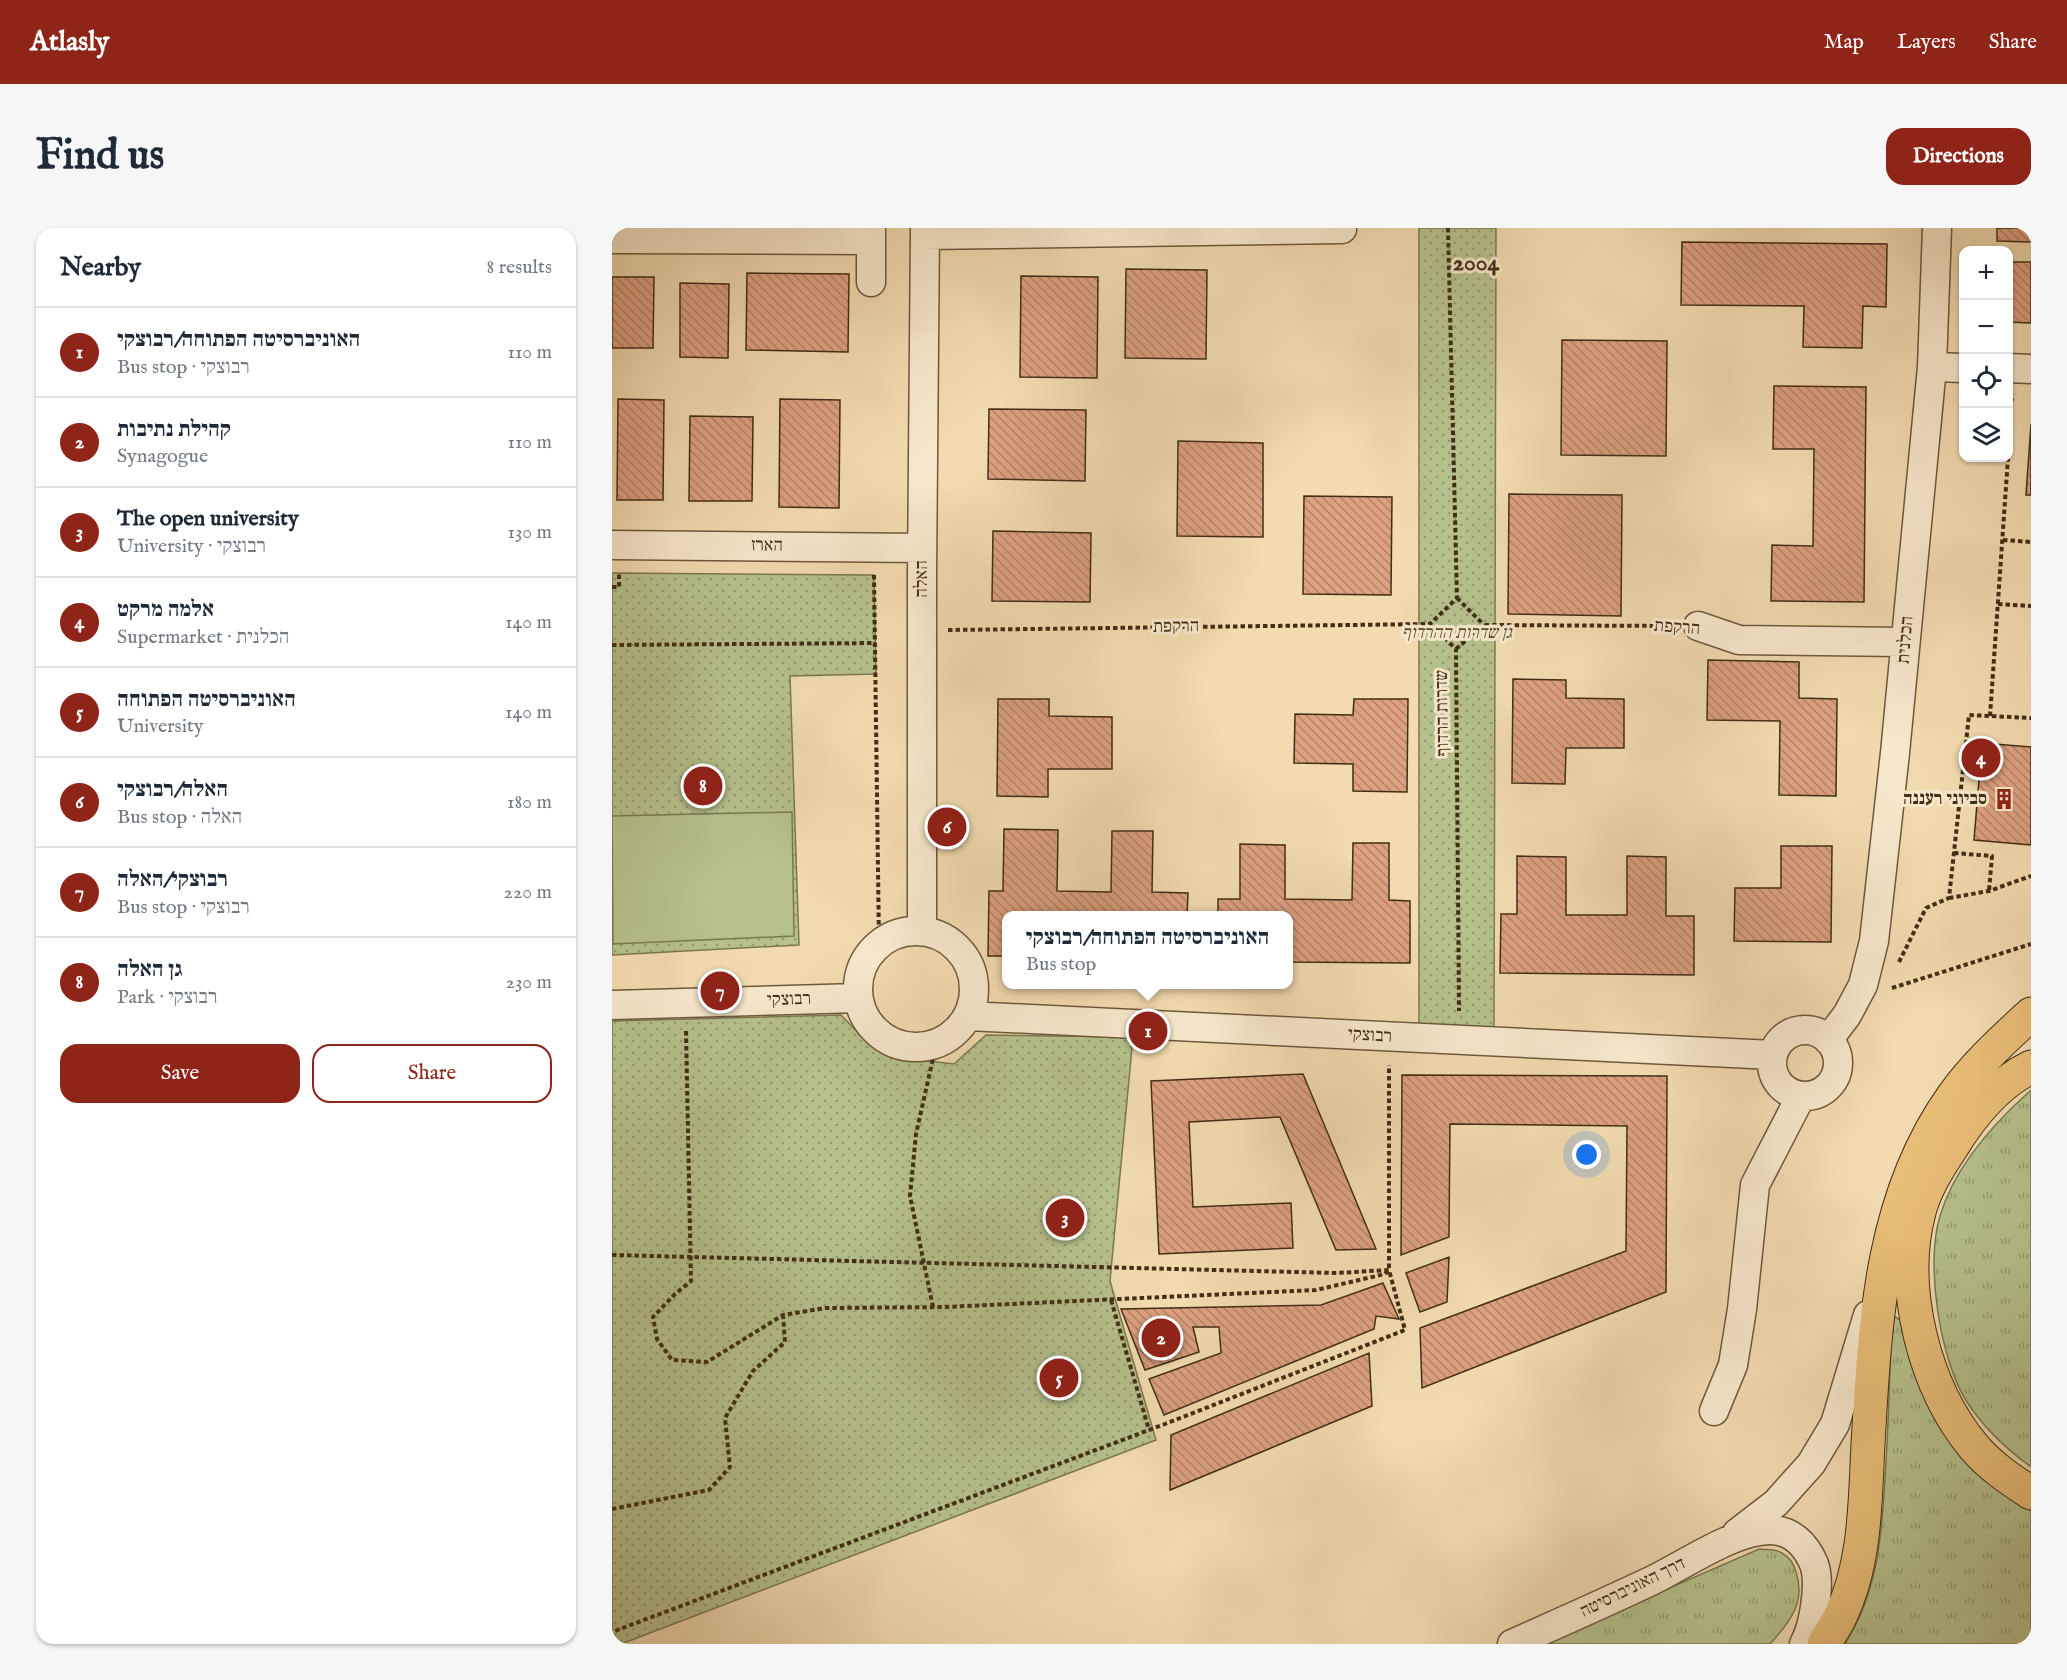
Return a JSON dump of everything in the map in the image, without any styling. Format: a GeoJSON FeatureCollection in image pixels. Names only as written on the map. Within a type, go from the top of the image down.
{"type":"FeatureCollection","features":[{"type":"Feature","properties":{"kind":"highway"},"geometry":{"type":"LineString","coordinates":[[1824,1644],[1840,1618],[1855,1578],[1863,1536],[1880,1295],[1890,1237],[1907,1181],[1953,1095],[1991,1051],[2031,1014]]}},
{"type":"Feature","properties":{"kind":"highway"},"geometry":{"type":"LineString","coordinates":[[2031,1067],[2018,1073],[1986,1102],[1961,1132],[1934,1176],[1919,1211],[1911,1262],[1917,1318],[1930,1371],[1948,1411],[1975,1449],[2031,1493]]}},
{"type":"Feature","properties":{"kind":"street","name":"הכלנית"},"geometry":{"type":"LineString","coordinates":[[1828,1040],[1847,1016],[1863,985],[1874,941],[1932,368],[1937,228]]}},
{"type":"Feature","properties":{"kind":"street"},"geometry":{"type":"LineString","coordinates":[[925,232],[1342,229]]}},
{"type":"Feature","properties":{"kind":"street","name":"האלה"},"geometry":{"type":"LineString","coordinates":[[922,931],[925,232]]}},
{"type":"Feature","properties":{"kind":"street"},"geometry":{"type":"LineString","coordinates":[[612,238],[871,234],[871,282]]}},
{"type":"Feature","properties":{"kind":"street"},"geometry":{"type":"LineString","coordinates":[[1932,368],[1959,368]]}},
{"type":"Feature","properties":{"kind":"street","name":"הארז"},"geometry":{"type":"LineString","coordinates":[[612,545],[922,548]]}},
{"type":"Feature","properties":{"kind":"street","name":"הרקפת"},"geometry":{"type":"LineString","coordinates":[[1698,626],[1739,640],[1905,642]]}},
{"type":"Feature","properties":{"kind":"street"},"geometry":{"type":"LineString","coordinates":[[922,931],[941,936],[958,948],[968,962],[974,978],[974,997],[968,1016],[956,1033],[936,1045],[915,1048],[896,1044],[878,1034],[864,1017],[858,998],[859,980],[866,958],[879,943],[902,932],[922,931]]}},
{"type":"Feature","properties":{"kind":"street","name":"רבוצקי"},"geometry":{"type":"LineString","coordinates":[[612,1005],[858,998]]}},
{"type":"Feature","properties":{"kind":"street","name":"רבוצקי"},"geometry":{"type":"LineString","coordinates":[[968,1016],[1773,1055]]}},
{"type":"Feature","properties":{"kind":"street"},"geometry":{"type":"LineString","coordinates":[[1804,1030],[1818,1033],[1828,1040],[1835,1049],[1838,1066],[1829,1086],[1820,1093],[1801,1096],[1790,1093],[1782,1087],[1775,1077],[1772,1066],[1773,1055],[1780,1041],[1790,1034],[1804,1030]]}},
{"type":"Feature","properties":{"kind":"street"},"geometry":{"type":"LineString","coordinates":[[1714,1412],[1733,1365],[1742,1309],[1755,1185],[1801,1096]]}},
{"type":"Feature","properties":{"kind":"street"},"geometry":{"type":"LineString","coordinates":[[1720,1545],[1776,1503],[1811,1464],[1835,1424],[1890,1237]]}},
{"type":"Feature","properties":{"kind":"street"},"geometry":{"type":"LineString","coordinates":[[1720,1545],[1748,1534],[1770,1530],[1790,1532],[1802,1544],[1814,1565],[1818,1587],[1804,1644]]}},
{"type":"Feature","properties":{"kind":"street","name":"דרך האוניברסיטה"},"geometry":{"type":"LineString","coordinates":[[1512,1644],[1654,1580],[1720,1545]]}},
{"type":"Feature","properties":{"kind":"path"},"geometry":{"type":"LineString","coordinates":[[1448,228],[1457,598],[1484,625],[1456,649]]}},
{"type":"Feature","properties":{"kind":"path"},"geometry":{"type":"LineString","coordinates":[[2013,408],[2018,368]]}},
{"type":"Feature","properties":{"kind":"path"},"geometry":{"type":"LineString","coordinates":[[1990,716],[2008,462]]}},
{"type":"Feature","properties":{"kind":"path"},"geometry":{"type":"LineString","coordinates":[[2003,540],[2031,542]]}},
{"type":"Feature","properties":{"kind":"path"},"geometry":{"type":"LineString","coordinates":[[874,547],[879,943]]}},
{"type":"Feature","properties":{"kind":"path"},"geometry":{"type":"LineString","coordinates":[[1430,624],[1457,598]]}},
{"type":"Feature","properties":{"kind":"path"},"geometry":{"type":"LineString","coordinates":[[1998,604],[2031,606]]}},
{"type":"Feature","properties":{"kind":"path","name":"הרקפת"},"geometry":{"type":"LineString","coordinates":[[922,630],[1430,624]]}},
{"type":"Feature","properties":{"kind":"path","name":"שדרות הרדוף"},"geometry":{"type":"LineString","coordinates":[[1430,624],[1456,649],[1460,1040]]}},
{"type":"Feature","properties":{"kind":"path","name":"הרקפת"},"geometry":{"type":"LineString","coordinates":[[1484,625],[1698,626]]}},
{"type":"Feature","properties":{"kind":"path"},"geometry":{"type":"LineString","coordinates":[[612,645],[875,643]]}},
{"type":"Feature","properties":{"kind":"path"},"geometry":{"type":"LineString","coordinates":[[1950,898],[1969,715],[2031,718]]}},
{"type":"Feature","properties":{"kind":"path"},"geometry":{"type":"LineString","coordinates":[[1954,853],[1992,856],[1989,891]]}},
{"type":"Feature","properties":{"kind":"path"},"geometry":{"type":"LineString","coordinates":[[1895,970],[1926,908],[1950,898],[1989,891],[2031,876]]}},
{"type":"Feature","properties":{"kind":"path"},"geometry":{"type":"LineString","coordinates":[[1890,980],[1885,990],[2031,944]]}},
{"type":"Feature","properties":{"kind":"path"},"geometry":{"type":"LineString","coordinates":[[685,1003],[691,1281],[653,1317],[657,1339],[672,1360],[707,1362],[783,1315],[825,1308],[933,1308],[1316,1290],[1385,1274],[1389,1270]]}},
{"type":"Feature","properties":{"kind":"path"},"geometry":{"type":"LineString","coordinates":[[933,1308],[910,1196],[916,1134],[936,1045]]}},
{"type":"Feature","properties":{"kind":"path"},"geometry":{"type":"LineString","coordinates":[[612,1632],[1149,1430],[1405,1330],[1389,1270],[1389,1056]]}},
{"type":"Feature","properties":{"kind":"path"},"geometry":{"type":"LineString","coordinates":[[612,1255],[1336,1273],[1389,1270]]}},
{"type":"Feature","properties":{"kind":"path"},"geometry":{"type":"LineString","coordinates":[[1112,1300],[1149,1430]]}},
{"type":"Feature","properties":{"kind":"path"},"geometry":{"type":"LineString","coordinates":[[612,1509],[709,1490],[730,1467],[726,1418],[753,1371],[785,1342],[783,1315]]}},
{"type":"Feature","properties":{"kind":"green space","name":"גן שדרות ההרדוף"},"geometry":{"type":"Polygon","coordinates":[[[1419,228],[1496,228],[1494,1041],[1419,1038],[1419,228]]]}},
{"type":"Feature","properties":{"kind":"green space"},"geometry":{"type":"Polygon","coordinates":[[[612,573],[874,575],[876,674],[790,676],[799,945],[612,955],[612,573]]]}},
{"type":"Feature","properties":{"kind":"green space"},"geometry":{"type":"Polygon","coordinates":[[[792,812],[794,936],[613,944],[612,816],[792,812]]]}},
{"type":"Feature","properties":{"kind":"green space"},"geometry":{"type":"Polygon","coordinates":[[[841,1015],[867,1042],[903,1058],[954,1064],[986,1035],[1133,1037],[1110,1281],[1156,1440],[621,1644],[612,1644],[612,1021],[841,1015]]]}},
{"type":"Feature","properties":{"kind":"green space"},"geometry":{"type":"Polygon","coordinates":[[[2030,1091],[2031,1467],[1988,1429],[1967,1402],[1957,1384],[1949,1362],[1938,1311],[1934,1259],[1940,1216],[1955,1181],[1989,1132],[2030,1091]]]}},
{"type":"Feature","properties":{"kind":"green space"},"geometry":{"type":"Polygon","coordinates":[[[1892,1315],[1902,1321],[1916,1375],[1935,1419],[1964,1459],[2031,1511],[2031,1644],[1845,1644],[1866,1601],[1878,1556],[1885,1486],[1892,1315]]]}},
{"type":"Feature","properties":{"kind":"green space"},"geometry":{"type":"Polygon","coordinates":[[[1759,1549],[1777,1551],[1787,1557],[1794,1566],[1799,1583],[1794,1611],[1784,1628],[1770,1644],[1541,1644],[1759,1549]]]}},
{"type":"Feature","properties":{"kind":"building"},"geometry":{"type":"Polygon","coordinates":[[[1997,228],[2031,228],[2031,242],[1997,241],[1997,228]]]}},
{"type":"Feature","properties":{"kind":"building"},"geometry":{"type":"Polygon","coordinates":[[[1682,242],[1887,244],[1886,307],[1863,306],[1862,348],[1803,347],[1804,306],[1681,305],[1682,242]]]}},
{"type":"Feature","properties":{"kind":"building"},"geometry":{"type":"Polygon","coordinates":[[[2013,262],[2031,262],[2031,323],[2013,322],[2013,262]]]}},
{"type":"Feature","properties":{"kind":"building"},"geometry":{"type":"Polygon","coordinates":[[[1126,269],[1207,270],[1206,359],[1125,358],[1126,269]]]}},
{"type":"Feature","properties":{"kind":"building"},"geometry":{"type":"Polygon","coordinates":[[[747,273],[849,274],[848,352],[746,350],[747,273]]]}},
{"type":"Feature","properties":{"kind":"building"},"geometry":{"type":"Polygon","coordinates":[[[1021,276],[1098,277],[1097,378],[1020,377],[1021,276]]]}},
{"type":"Feature","properties":{"kind":"building"},"geometry":{"type":"Polygon","coordinates":[[[612,277],[654,277],[653,348],[612,348],[612,277]]]}},
{"type":"Feature","properties":{"kind":"building"},"geometry":{"type":"Polygon","coordinates":[[[680,283],[729,284],[728,358],[680,357],[680,283]]]}},
{"type":"Feature","properties":{"kind":"building"},"geometry":{"type":"Polygon","coordinates":[[[1562,340],[1667,341],[1666,456],[1561,455],[1562,340]]]}},
{"type":"Feature","properties":{"kind":"building"},"geometry":{"type":"Polygon","coordinates":[[[1774,386],[1866,387],[1864,602],[1771,601],[1772,545],[1813,546],[1814,449],[1773,449],[1774,386]]]}},
{"type":"Feature","properties":{"kind":"building"},"geometry":{"type":"Polygon","coordinates":[[[618,399],[664,400],[663,500],[617,500],[618,399]]]}},
{"type":"Feature","properties":{"kind":"building"},"geometry":{"type":"Polygon","coordinates":[[[780,399],[840,400],[839,508],[779,507],[780,399]]]}},
{"type":"Feature","properties":{"kind":"building"},"geometry":{"type":"Polygon","coordinates":[[[989,409],[1086,410],[1085,481],[988,479],[989,409]]]}},
{"type":"Feature","properties":{"kind":"building"},"geometry":{"type":"Polygon","coordinates":[[[690,416],[753,417],[752,501],[689,501],[690,416]]]}},
{"type":"Feature","properties":{"kind":"building"},"geometry":{"type":"Polygon","coordinates":[[[2031,424],[2031,495],[2026,495],[2031,424]]]}},
{"type":"Feature","properties":{"kind":"building"},"geometry":{"type":"Polygon","coordinates":[[[1178,441],[1263,443],[1263,537],[1177,536],[1178,441]]]}},
{"type":"Feature","properties":{"kind":"building"},"geometry":{"type":"Polygon","coordinates":[[[1509,494],[1622,495],[1621,616],[1508,614],[1509,494]]]}},
{"type":"Feature","properties":{"kind":"building"},"geometry":{"type":"Polygon","coordinates":[[[1304,496],[1392,497],[1391,595],[1303,594],[1304,496]]]}},
{"type":"Feature","properties":{"kind":"building"},"geometry":{"type":"Polygon","coordinates":[[[993,531],[1091,533],[1090,602],[992,601],[993,531]]]}},
{"type":"Feature","properties":{"kind":"building"},"geometry":{"type":"Polygon","coordinates":[[[1708,660],[1799,662],[1799,698],[1837,699],[1836,796],[1779,795],[1780,721],[1707,720],[1708,660]]]}},
{"type":"Feature","properties":{"kind":"building"},"geometry":{"type":"Polygon","coordinates":[[[1513,679],[1566,680],[1566,698],[1624,699],[1624,748],[1566,748],[1565,784],[1512,783],[1513,679]]]}},
{"type":"Feature","properties":{"kind":"building"},"geometry":{"type":"Polygon","coordinates":[[[998,699],[1049,699],[1049,716],[1112,717],[1112,769],[1048,769],[1048,797],[997,796],[998,699]]]}},
{"type":"Feature","properties":{"kind":"building"},"geometry":{"type":"Polygon","coordinates":[[[1354,699],[1408,699],[1407,792],[1353,791],[1353,764],[1294,763],[1295,714],[1353,715],[1354,699]]]}},
{"type":"Feature","properties":{"kind":"building","name":"סביוני רעננה"},"geometry":{"type":"Polygon","coordinates":[[[1982,743],[2031,747],[2031,845],[1974,840],[1982,743]]]}},
{"type":"Feature","properties":{"kind":"building"},"geometry":{"type":"Polygon","coordinates":[[[1004,829],[1058,830],[1057,891],[1111,892],[1112,831],[1153,831],[1152,892],[1188,893],[1187,911],[1002,911],[1002,956],[988,956],[989,891],[1003,891],[1004,829]]]}},
{"type":"Feature","properties":{"kind":"building"},"geometry":{"type":"Polygon","coordinates":[[[1353,843],[1389,843],[1389,900],[1410,901],[1410,963],[1293,962],[1293,911],[1218,911],[1218,899],[1240,899],[1240,844],[1285,845],[1285,899],[1352,900],[1353,843]]]}},
{"type":"Feature","properties":{"kind":"building"},"geometry":{"type":"Polygon","coordinates":[[[1781,846],[1832,846],[1831,942],[1734,941],[1735,888],[1781,888],[1781,846]]]}},
{"type":"Feature","properties":{"kind":"building"},"geometry":{"type":"Polygon","coordinates":[[[1517,856],[1566,857],[1566,915],[1627,915],[1627,856],[1666,857],[1666,916],[1694,916],[1694,975],[1500,973],[1501,914],[1517,914],[1517,856]]]}},
{"type":"Feature","properties":{"kind":"building"},"geometry":{"type":"Polygon","coordinates":[[[1303,1074],[1376,1249],[1336,1250],[1280,1117],[1189,1122],[1193,1207],[1291,1203],[1293,1248],[1159,1254],[1151,1081],[1303,1074]]]}},
{"type":"Feature","properties":{"kind":"building"},"geometry":{"type":"Polygon","coordinates":[[[1402,1075],[1667,1076],[1666,1292],[1422,1388],[1420,1328],[1626,1251],[1627,1126],[1450,1124],[1449,1237],[1401,1255],[1402,1075]]]}},
{"type":"Feature","properties":{"kind":"building"},"geometry":{"type":"Polygon","coordinates":[[[1449,1257],[1447,1302],[1420,1312],[1406,1273],[1449,1257]]]}},
{"type":"Feature","properties":{"kind":"building"},"geometry":{"type":"Polygon","coordinates":[[[1383,1283],[1399,1319],[1376,1316],[1374,1329],[1164,1415],[1149,1379],[1221,1353],[1219,1327],[1193,1327],[1199,1352],[1145,1370],[1121,1309],[1321,1305],[1383,1283]]]}},
{"type":"Feature","properties":{"kind":"building"},"geometry":{"type":"Polygon","coordinates":[[[1369,1353],[1372,1406],[1170,1490],[1171,1435],[1369,1353]]]}},
{"type":"Feature","properties":{"kind":"place","name":"אלמה מרקט"},"geometry":{"type":"Point","coordinates":[1981,758]}},
{"type":"Feature","properties":{"kind":"place","name":"גן האלה"},"geometry":{"type":"Point","coordinates":[703,786]}},
{"type":"Feature","properties":{"kind":"place","name":"סביוני רעננה"},"geometry":{"type":"Point","coordinates":[2004,799]}},
{"type":"Feature","properties":{"kind":"place","name":"האלה/רבוצקי"},"geometry":{"type":"Point","coordinates":[947,827]}},
{"type":"Feature","properties":{"kind":"place","name":"רבוצקי/האלה"},"geometry":{"type":"Point","coordinates":[720,991]}},
{"type":"Feature","properties":{"kind":"place","name":"האוניברסיטה הפתוחה/רבוצקי"},"geometry":{"type":"Point","coordinates":[1148,1031]}},
{"type":"Feature","properties":{"kind":"place","name":"The open university"},"geometry":{"type":"Point","coordinates":[1065,1218]}},
{"type":"Feature","properties":{"kind":"place","name":"קהילת נתיבות"},"geometry":{"type":"Point","coordinates":[1161,1338]}},
{"type":"Feature","properties":{"kind":"place","name":"האוניברסיטה הפתוחה"},"geometry":{"type":"Point","coordinates":[1059,1378]}},
{"type":"Feature","properties":{"kind":"district","name":"2004"},"geometry":{"type":"Point","coordinates":[1476,263]}}]}
